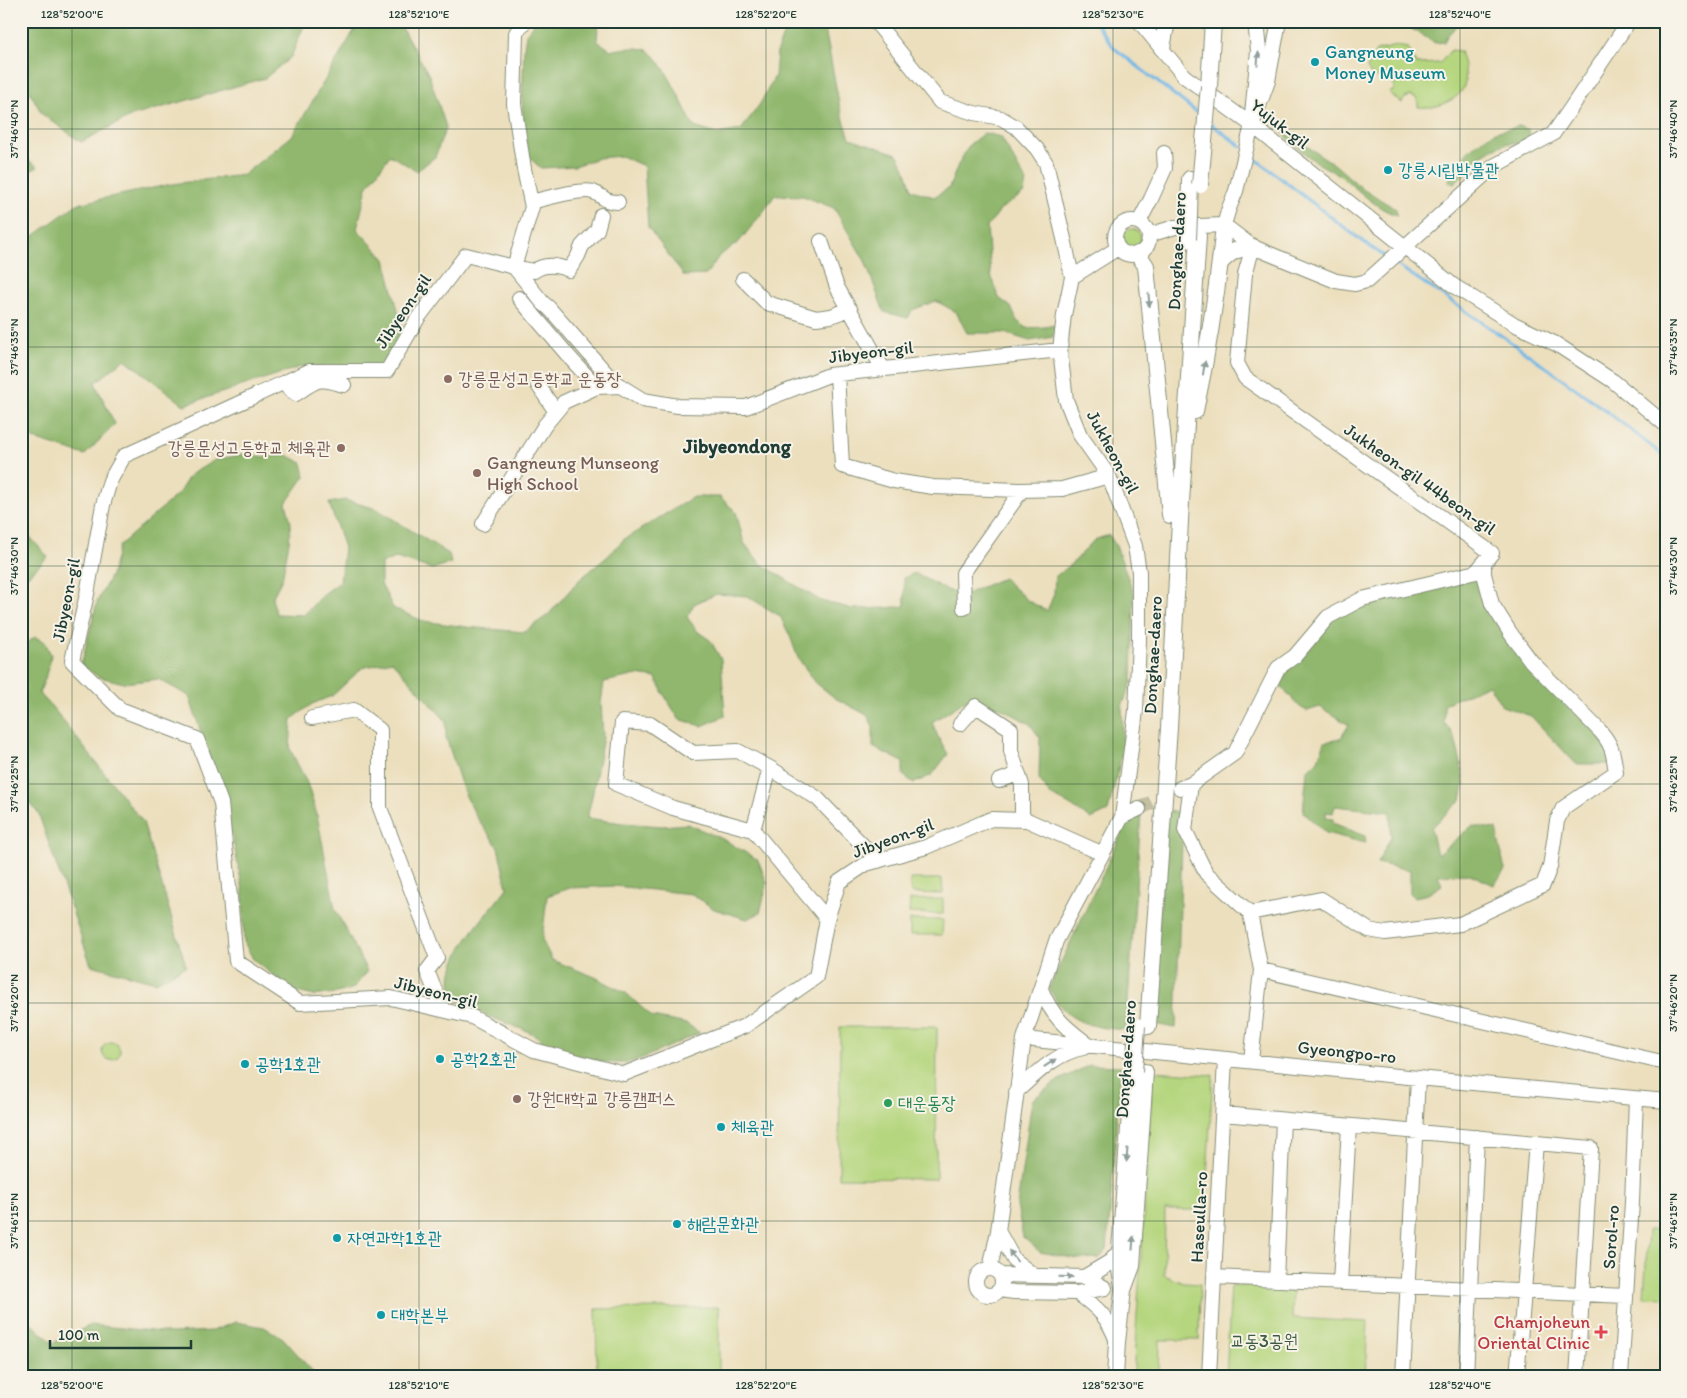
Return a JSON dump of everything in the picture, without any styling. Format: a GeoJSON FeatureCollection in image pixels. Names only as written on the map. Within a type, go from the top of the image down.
{"type":"FeatureCollection","features":[{"type":"Feature","properties":{"kind":"main road"},"geometry":{"type":"LineString","coordinates":[[1162,48],[1167,21]]}},
{"type":"Feature","properties":{"kind":"main road","name":"Donghae-daero"},"geometry":{"type":"LineString","coordinates":[[1204,21],[1204,83]]}},
{"type":"Feature","properties":{"kind":"main road","name":"Donghae-daero"},"geometry":{"type":"LineString","coordinates":[[1116,1377],[1117,1342],[1123,1290],[1132,1266],[1139,1072],[1166,625],[1170,515],[1195,215],[1195,182],[1204,83],[1213,21]]}},
{"type":"Feature","properties":{"kind":"main road"},"geometry":{"type":"LineString","coordinates":[[1252,125],[1259,51],[1256,21]]}},
{"type":"Feature","properties":{"kind":"main road"},"geometry":{"type":"LineString","coordinates":[[1183,467],[1202,378],[1220,263],[1224,224]]}},
{"type":"Feature","properties":{"kind":"main road","name":"Donghae-daero"},"geometry":{"type":"LineString","coordinates":[[1142,1026],[1168,738],[1193,237]]}},
{"type":"Feature","properties":{"kind":"main road"},"geometry":{"type":"LineString","coordinates":[[1220,263],[1230,253],[1238,249],[1253,247]]}},
{"type":"Feature","properties":{"kind":"main road"},"geometry":{"type":"LineString","coordinates":[[1138,254],[1146,266],[1170,515]]}},
{"type":"Feature","properties":{"kind":"main road","name":"Donghae-daero"},"geometry":{"type":"LineString","coordinates":[[1123,1290],[1119,1254],[1139,1072]]}},
{"type":"Feature","properties":{"kind":"main road"},"geometry":{"type":"LineString","coordinates":[[1086,1277],[1111,1262],[1119,1254]]}},
{"type":"Feature","properties":{"kind":"street"},"geometry":{"type":"LineString","coordinates":[[525,21],[516,33],[514,104],[532,207],[514,267],[534,271],[541,266],[550,265],[562,266],[569,270],[582,246],[597,230],[600,215]]}},
{"type":"Feature","properties":{"kind":"street"},"geometry":{"type":"LineString","coordinates":[[875,21],[940,102],[974,113],[1000,118],[1016,128],[1037,150],[1046,163],[1072,277],[1118,248]]}},
{"type":"Feature","properties":{"kind":"street","name":"Yujuk-gil"},"geometry":{"type":"LineString","coordinates":[[1139,21],[1184,76],[1252,125],[1402,250],[1514,324],[1556,344],[1613,381],[1666,425]]}},
{"type":"Feature","properties":{"kind":"street"},"geometry":{"type":"LineString","coordinates":[[1224,224],[1236,191],[1252,125],[1268,81],[1280,21]]}},
{"type":"Feature","properties":{"kind":"street"},"geometry":{"type":"LineString","coordinates":[[1149,235],[1175,227],[1224,224],[1253,247],[1336,281],[1356,284],[1367,282],[1494,166],[1553,134],[1629,21]]}},
{"type":"Feature","properties":{"kind":"street"},"geometry":{"type":"LineString","coordinates":[[1139,222],[1165,168],[1164,153]]}},
{"type":"Feature","properties":{"kind":"street"},"geometry":{"type":"LineString","coordinates":[[531,202],[581,191],[593,192],[610,202],[618,202]]}},
{"type":"Feature","properties":{"kind":"street"},"geometry":{"type":"LineString","coordinates":[[1128,221],[1139,222],[1149,235],[1147,246],[1138,254],[1127,254],[1118,248],[1115,237],[1119,227],[1128,221]]}},
{"type":"Feature","properties":{"kind":"street"},"geometry":{"type":"LineString","coordinates":[[821,241],[837,286],[883,369]]}},
{"type":"Feature","properties":{"kind":"street","name":"Jukheon-gil 44beon-gil"},"geometry":{"type":"LineString","coordinates":[[1250,913],[1206,873],[1185,830],[1186,786],[1235,752],[1278,668],[1295,656],[1328,617],[1362,599],[1476,572],[1492,553],[1245,378],[1237,362],[1245,274],[1253,247]]}},
{"type":"Feature","properties":{"kind":"street","name":"Jibyeon-gil"},"geometry":{"type":"LineString","coordinates":[[1060,350],[829,375],[746,407],[678,406],[643,400],[614,382],[550,308],[543,303],[514,267],[466,255],[418,318],[387,371],[309,371],[124,456],[110,481],[103,505],[87,594],[72,661],[120,709],[197,739],[221,803],[236,961],[300,1003],[391,998],[472,1018],[534,1050],[624,1074],[745,1026],[816,977],[827,919],[839,882],[866,864],[926,847],[991,819],[1027,820],[1103,854]]}},
{"type":"Feature","properties":{"kind":"street","name":"Jukheon-gil"},"geometry":{"type":"LineString","coordinates":[[996,1278],[998,1231],[1024,1039],[1056,941],[1122,817],[1136,711],[1139,572],[1135,546],[1109,476],[1080,434],[1066,400],[1060,350],[1064,315],[1072,277]]}},
{"type":"Feature","properties":{"kind":"street"},"geometry":{"type":"LineString","coordinates":[[743,279],[767,303],[816,318],[831,316],[850,309]]}},
{"type":"Feature","properties":{"kind":"street"},"geometry":{"type":"LineString","coordinates":[[519,298],[597,387]]}},
{"type":"Feature","properties":{"kind":"street"},"geometry":{"type":"LineString","coordinates":[[837,374],[842,466],[894,482],[923,486],[1022,490],[1062,490],[1109,476]]}},
{"type":"Feature","properties":{"kind":"street"},"geometry":{"type":"LineString","coordinates":[[293,378],[289,389],[296,394],[316,380],[330,380],[344,385]]}},
{"type":"Feature","properties":{"kind":"street"},"geometry":{"type":"LineString","coordinates":[[538,385],[556,412]]}},
{"type":"Feature","properties":{"kind":"street"},"geometry":{"type":"LineString","coordinates":[[483,524],[545,425],[564,402],[597,387],[621,386]]}},
{"type":"Feature","properties":{"kind":"street"},"geometry":{"type":"LineString","coordinates":[[964,608],[963,573],[1022,490]]}},
{"type":"Feature","properties":{"kind":"street"},"geometry":{"type":"LineString","coordinates":[[1251,1061],[1261,970],[1250,913],[1321,899],[1369,930],[1385,933],[1460,924],[1543,885],[1550,867],[1557,821],[1563,808],[1616,772],[1610,743],[1531,661],[1500,619],[1492,604],[1484,574],[1484,563]]}},
{"type":"Feature","properties":{"kind":"street"},"geometry":{"type":"LineString","coordinates":[[960,724],[976,706],[1010,729],[1011,751],[1022,785],[1022,820]]}},
{"type":"Feature","properties":{"kind":"street"},"geometry":{"type":"LineString","coordinates":[[312,718],[354,710],[380,730],[380,808],[437,958],[427,971],[443,1010]]}},
{"type":"Feature","properties":{"kind":"street"},"geometry":{"type":"LineString","coordinates":[[827,919],[753,830],[674,808],[616,784],[622,722],[650,724],[693,753],[738,751],[770,768],[817,798],[878,861]]}},
{"type":"Feature","properties":{"kind":"street"},"geometry":{"type":"LineString","coordinates":[[753,830],[770,768]]}},
{"type":"Feature","properties":{"kind":"street"},"geometry":{"type":"LineString","coordinates":[[999,781],[1018,774]]}},
{"type":"Feature","properties":{"kind":"street"},"geometry":{"type":"LineString","coordinates":[[1122,817],[1139,809]]}},
{"type":"Feature","properties":{"kind":"street"},"geometry":{"type":"LineString","coordinates":[[1261,970],[1666,1063]]}},
{"type":"Feature","properties":{"kind":"street"},"geometry":{"type":"LineString","coordinates":[[1040,989],[1055,1015],[1067,1028],[1091,1046]]}},
{"type":"Feature","properties":{"kind":"street","name":"Gyeongpo-ro"},"geometry":{"type":"LineString","coordinates":[[1024,1039],[1666,1101]]}},
{"type":"Feature","properties":{"kind":"street"},"geometry":{"type":"LineString","coordinates":[[1016,1092],[1047,1064],[1072,1050],[1091,1046]]}},
{"type":"Feature","properties":{"kind":"street","name":"Haseulla-ro"},"geometry":{"type":"LineString","coordinates":[[1209,1377],[1225,1058]]}},
{"type":"Feature","properties":{"kind":"street"},"geometry":{"type":"LineString","coordinates":[[1403,1377],[1418,1078]]}},
{"type":"Feature","properties":{"kind":"street","name":"Sorol-ro"},"geometry":{"type":"LineString","coordinates":[[1620,1377],[1632,1202],[1636,1099]]}},
{"type":"Feature","properties":{"kind":"street"},"geometry":{"type":"LineString","coordinates":[[1223,1114],[1591,1148],[1577,1377]]}},
{"type":"Feature","properties":{"kind":"street"},"geometry":{"type":"LineString","coordinates":[[1276,1280],[1283,1120]]}},
{"type":"Feature","properties":{"kind":"street"},"geometry":{"type":"LineString","coordinates":[[1340,1283],[1349,1126]]}},
{"type":"Feature","properties":{"kind":"street"},"geometry":{"type":"LineString","coordinates":[[1466,1377],[1477,1137]]}},
{"type":"Feature","properties":{"kind":"street"},"geometry":{"type":"LineString","coordinates":[[1518,1377],[1536,1143]]}},
{"type":"Feature","properties":{"kind":"street"},"geometry":{"type":"LineString","coordinates":[[998,1231],[1014,1260],[1035,1276]]}},
{"type":"Feature","properties":{"kind":"street"},"geometry":{"type":"LineString","coordinates":[[996,1278],[1035,1276],[1086,1277],[1105,1288]]}},
{"type":"Feature","properties":{"kind":"street"},"geometry":{"type":"LineString","coordinates":[[1215,1277],[1625,1296]]}},
{"type":"Feature","properties":{"kind":"street"},"geometry":{"type":"LineString","coordinates":[[996,1278],[1014,1292],[1077,1293],[1105,1288],[1123,1290]]}},
{"type":"Feature","properties":{"kind":"street"},"geometry":{"type":"LineString","coordinates":[[1077,1293],[1093,1304],[1107,1318],[1117,1342]]}},
{"type":"Feature","properties":{"kind":"green space"},"geometry":{"type":"Polygon","coordinates":[[[21,21],[306,21],[291,57],[265,78],[132,116],[81,142],[42,114],[21,76],[21,21]]]}},
{"type":"Feature","properties":{"kind":"green space"},"geometry":{"type":"Polygon","coordinates":[[[398,21],[429,75],[446,127],[435,157],[417,171],[390,155],[367,187],[357,229],[385,259],[402,327],[387,371],[300,367],[184,405],[125,359],[95,383],[115,424],[85,455],[21,435],[21,242],[24,243],[77,204],[172,184],[243,175],[292,136],[358,24],[398,21]]]}},
{"type":"Feature","properties":{"kind":"green space"},"geometry":{"type":"Polygon","coordinates":[[[536,21],[603,21],[598,27],[597,41],[611,50],[638,48],[647,50],[667,73],[694,127],[717,134],[741,130],[760,104],[775,76],[777,52],[787,25],[807,21],[820,25],[825,29],[840,108],[850,138],[897,154],[905,168],[912,190],[934,197],[949,188],[958,165],[970,144],[984,133],[1001,137],[1026,181],[1024,193],[1002,208],[987,227],[991,275],[999,298],[1011,307],[1017,321],[1026,328],[1055,325],[1053,337],[1030,341],[1004,333],[967,333],[956,312],[936,301],[912,310],[908,318],[884,312],[865,261],[834,208],[803,196],[775,195],[739,242],[719,256],[706,275],[684,276],[648,227],[644,166],[621,156],[598,158],[575,166],[541,168],[526,155],[522,101],[524,48],[526,34],[536,21]]]}},
{"type":"Feature","properties":{"kind":"green space"},"geometry":{"type":"Polygon","coordinates":[[[1399,21],[1459,22],[1444,42],[1435,43],[1399,21]]]}},
{"type":"Feature","properties":{"kind":"green space"},"geometry":{"type":"Polygon","coordinates":[[[1396,46],[1408,48],[1416,64],[1440,63],[1451,50],[1460,51],[1465,82],[1460,93],[1454,99],[1432,107],[1418,107],[1416,98],[1411,96],[1405,98],[1402,103],[1389,93],[1394,90],[1391,79],[1385,76],[1373,78],[1367,68],[1376,51],[1396,46]]]}},
{"type":"Feature","properties":{"kind":"green space"},"geometry":{"type":"Polygon","coordinates":[[[1278,121],[1287,133],[1334,164],[1364,190],[1396,209],[1397,215],[1375,204],[1339,175],[1307,155],[1280,130],[1276,124],[1278,121]]]}},
{"type":"Feature","properties":{"kind":"green space"},"geometry":{"type":"Polygon","coordinates":[[[1519,126],[1529,130],[1530,137],[1520,142],[1504,144],[1487,152],[1475,160],[1468,171],[1454,184],[1449,182],[1460,160],[1474,146],[1489,135],[1519,126]]]}},
{"type":"Feature","properties":{"kind":"green space"},"geometry":{"type":"Polygon","coordinates":[[[21,155],[38,167],[21,175],[21,155]]]}},
{"type":"Feature","properties":{"kind":"green space"},"geometry":{"type":"Polygon","coordinates":[[[1132,229],[1138,232],[1141,238],[1138,244],[1132,247],[1126,244],[1123,238],[1126,232],[1132,229]]]}},
{"type":"Feature","properties":{"kind":"green space"},"geometry":{"type":"Polygon","coordinates":[[[244,454],[266,457],[285,454],[302,463],[305,476],[286,503],[291,523],[282,579],[272,598],[276,614],[304,615],[321,596],[340,582],[344,548],[329,503],[345,500],[377,509],[449,554],[451,563],[432,569],[396,558],[381,563],[381,584],[393,608],[423,621],[524,632],[548,615],[579,580],[607,557],[623,540],[693,497],[720,497],[736,512],[744,543],[761,564],[821,601],[853,609],[905,606],[904,578],[914,573],[949,591],[964,595],[1003,578],[1027,600],[1047,611],[1054,594],[1055,577],[1076,560],[1094,540],[1109,535],[1116,546],[1134,594],[1132,682],[1122,706],[1123,750],[1108,811],[1091,819],[1050,795],[1039,779],[1040,738],[1030,724],[1001,708],[968,699],[932,722],[948,754],[932,775],[914,783],[903,775],[903,762],[873,747],[873,726],[867,715],[835,698],[816,683],[798,658],[780,616],[747,596],[717,594],[694,604],[687,617],[697,631],[710,640],[721,659],[725,716],[702,726],[679,719],[656,678],[637,675],[604,682],[601,703],[603,737],[587,818],[662,826],[687,824],[721,838],[758,860],[767,883],[760,913],[747,919],[714,909],[692,894],[614,886],[570,888],[547,896],[542,940],[552,960],[595,977],[626,993],[652,1017],[687,1024],[700,1033],[629,1062],[614,1063],[588,1059],[555,1050],[533,1034],[475,1010],[456,997],[452,989],[451,976],[461,949],[507,888],[498,847],[477,818],[463,790],[446,737],[446,721],[392,661],[362,668],[332,696],[312,704],[292,719],[290,749],[307,783],[317,815],[335,909],[367,971],[354,988],[337,993],[314,996],[293,991],[253,959],[244,942],[243,890],[227,811],[189,696],[158,679],[124,683],[99,677],[81,665],[97,602],[112,573],[119,546],[178,494],[190,475],[215,460],[244,454]]]}},
{"type":"Feature","properties":{"kind":"green space"},"geometry":{"type":"Polygon","coordinates":[[[21,527],[48,557],[21,582],[21,527]]]}},
{"type":"Feature","properties":{"kind":"green space"},"geometry":{"type":"Polygon","coordinates":[[[1479,574],[1490,604],[1608,744],[1611,764],[1576,764],[1531,716],[1502,706],[1489,685],[1444,704],[1444,722],[1455,738],[1464,785],[1461,800],[1431,828],[1437,855],[1472,826],[1496,829],[1505,870],[1494,885],[1470,874],[1438,875],[1442,885],[1428,894],[1415,897],[1410,893],[1410,870],[1377,863],[1391,837],[1390,812],[1335,806],[1333,813],[1326,812],[1326,818],[1333,819],[1333,823],[1365,836],[1366,843],[1326,833],[1303,812],[1307,771],[1318,760],[1325,742],[1340,739],[1349,725],[1320,707],[1307,711],[1300,707],[1281,686],[1291,663],[1330,618],[1364,601],[1479,574]]]}},
{"type":"Feature","properties":{"kind":"green space"},"geometry":{"type":"Polygon","coordinates":[[[35,637],[45,642],[51,655],[45,679],[39,693],[143,822],[186,966],[156,982],[91,965],[39,815],[21,790],[21,647],[35,637]]]}},
{"type":"Feature","properties":{"kind":"green space"},"geometry":{"type":"Polygon","coordinates":[[[1165,811],[1183,812],[1176,1028],[1154,1024],[1165,811]]]}},
{"type":"Feature","properties":{"kind":"green space"},"geometry":{"type":"Polygon","coordinates":[[[1141,814],[1126,1030],[1100,1027],[1083,1022],[1068,1014],[1058,1003],[1049,988],[1127,822],[1141,814]]]}},
{"type":"Feature","properties":{"kind":"green space"},"geometry":{"type":"Polygon","coordinates":[[[910,879],[942,879],[943,894],[911,893],[910,879]]]}},
{"type":"Feature","properties":{"kind":"green space"},"geometry":{"type":"Polygon","coordinates":[[[943,899],[943,914],[909,913],[910,900],[943,899]]]}},
{"type":"Feature","properties":{"kind":"green space"},"geometry":{"type":"Polygon","coordinates":[[[910,920],[943,920],[942,935],[910,935],[910,920]]]}},
{"type":"Feature","properties":{"kind":"green space","name":"대운동장"},"geometry":{"type":"Polygon","coordinates":[[[840,1027],[937,1027],[936,1179],[839,1178],[840,1027]]]}},
{"type":"Feature","properties":{"kind":"green space"},"geometry":{"type":"Polygon","coordinates":[[[111,1042],[117,1045],[120,1051],[117,1057],[111,1060],[105,1057],[102,1051],[105,1045],[111,1042]]]}},
{"type":"Feature","properties":{"kind":"green space"},"geometry":{"type":"Polygon","coordinates":[[[1090,1065],[1121,1066],[1107,1250],[1100,1258],[1078,1259],[1040,1252],[1023,1237],[1017,1206],[1032,1100],[1059,1080],[1090,1065]]]}},
{"type":"Feature","properties":{"kind":"green space"},"geometry":{"type":"Polygon","coordinates":[[[1153,1071],[1213,1075],[1205,1210],[1165,1210],[1164,1275],[1184,1283],[1200,1284],[1199,1340],[1160,1340],[1159,1377],[1133,1377],[1153,1071]]]}},
{"type":"Feature","properties":{"kind":"green space"},"geometry":{"type":"Polygon","coordinates":[[[1648,1230],[1666,1231],[1666,1298],[1644,1297],[1648,1230]]]}},
{"type":"Feature","properties":{"kind":"green space","name":"교동3공원"},"geometry":{"type":"Polygon","coordinates":[[[1231,1285],[1293,1288],[1292,1318],[1368,1322],[1365,1377],[1226,1377],[1231,1285]]]}},
{"type":"Feature","properties":{"kind":"green space"},"geometry":{"type":"Polygon","coordinates":[[[719,1307],[719,1377],[597,1377],[596,1309],[719,1307]]]}},
{"type":"Feature","properties":{"kind":"green space"},"geometry":{"type":"Polygon","coordinates":[[[21,1314],[53,1343],[91,1325],[172,1333],[212,1331],[236,1322],[264,1327],[283,1338],[314,1373],[281,1371],[281,1377],[21,1377],[21,1314]]]}},
{"type":"Feature","properties":{"kind":"waterway"},"geometry":{"type":"LineString","coordinates":[[1095,21],[1114,48],[1200,115]]}},
{"type":"Feature","properties":{"kind":"waterway"},"geometry":{"type":"LineString","coordinates":[[1211,124],[1242,147]]}},
{"type":"Feature","properties":{"kind":"waterway"},"geometry":{"type":"LineString","coordinates":[[1248,153],[1362,241],[1387,258]]}},
{"type":"Feature","properties":{"kind":"waterway"},"geometry":{"type":"LineString","coordinates":[[1394,263],[1566,381],[1666,458]]}},
{"type":"Feature","properties":{"kind":"tunnel"},"geometry":{"type":"LineString","coordinates":[[1139,809],[1172,792]]}},
{"type":"Feature","properties":{"kind":"place","name":"Gangneung Money Museum"},"geometry":{"type":"Point","coordinates":[1315,62]}},
{"type":"Feature","properties":{"kind":"place","name":"강릉시립박물관"},"geometry":{"type":"Point","coordinates":[1388,170]}},
{"type":"Feature","properties":{"kind":"place","name":"강릉문성고등학교 운동장"},"geometry":{"type":"Point","coordinates":[448,379]}},
{"type":"Feature","properties":{"kind":"place","name":"강릉문성고등학교 체육관"},"geometry":{"type":"Point","coordinates":[341,448]}},
{"type":"Feature","properties":{"kind":"place","name":"Gangneung Munseong High School"},"geometry":{"type":"Point","coordinates":[477,473]}},
{"type":"Feature","properties":{"kind":"place","name":"공학2호관"},"geometry":{"type":"Point","coordinates":[440,1059]}},
{"type":"Feature","properties":{"kind":"place","name":"공학1호관"},"geometry":{"type":"Point","coordinates":[245,1064]}},
{"type":"Feature","properties":{"kind":"place","name":"강원대학교 강릉캠퍼스"},"geometry":{"type":"Point","coordinates":[517,1099]}},
{"type":"Feature","properties":{"kind":"place","name":"대운동장"},"geometry":{"type":"Point","coordinates":[888,1103]}},
{"type":"Feature","properties":{"kind":"place","name":"체육관"},"geometry":{"type":"Point","coordinates":[721,1127]}},
{"type":"Feature","properties":{"kind":"place","name":"해람문화관"},"geometry":{"type":"Point","coordinates":[677,1224]}},
{"type":"Feature","properties":{"kind":"place","name":"자연과학1호관"},"geometry":{"type":"Point","coordinates":[337,1238]}},
{"type":"Feature","properties":{"kind":"place","name":"대학본부"},"geometry":{"type":"Point","coordinates":[381,1315]}},
{"type":"Feature","properties":{"kind":"place","name":"Chamjoheun Oriental Clinic"},"geometry":{"type":"Point","coordinates":[1601,1332]}},
{"type":"Feature","properties":{"kind":"district","name":"Jibyeondong"},"geometry":{"type":"Point","coordinates":[737,446]}}]}
